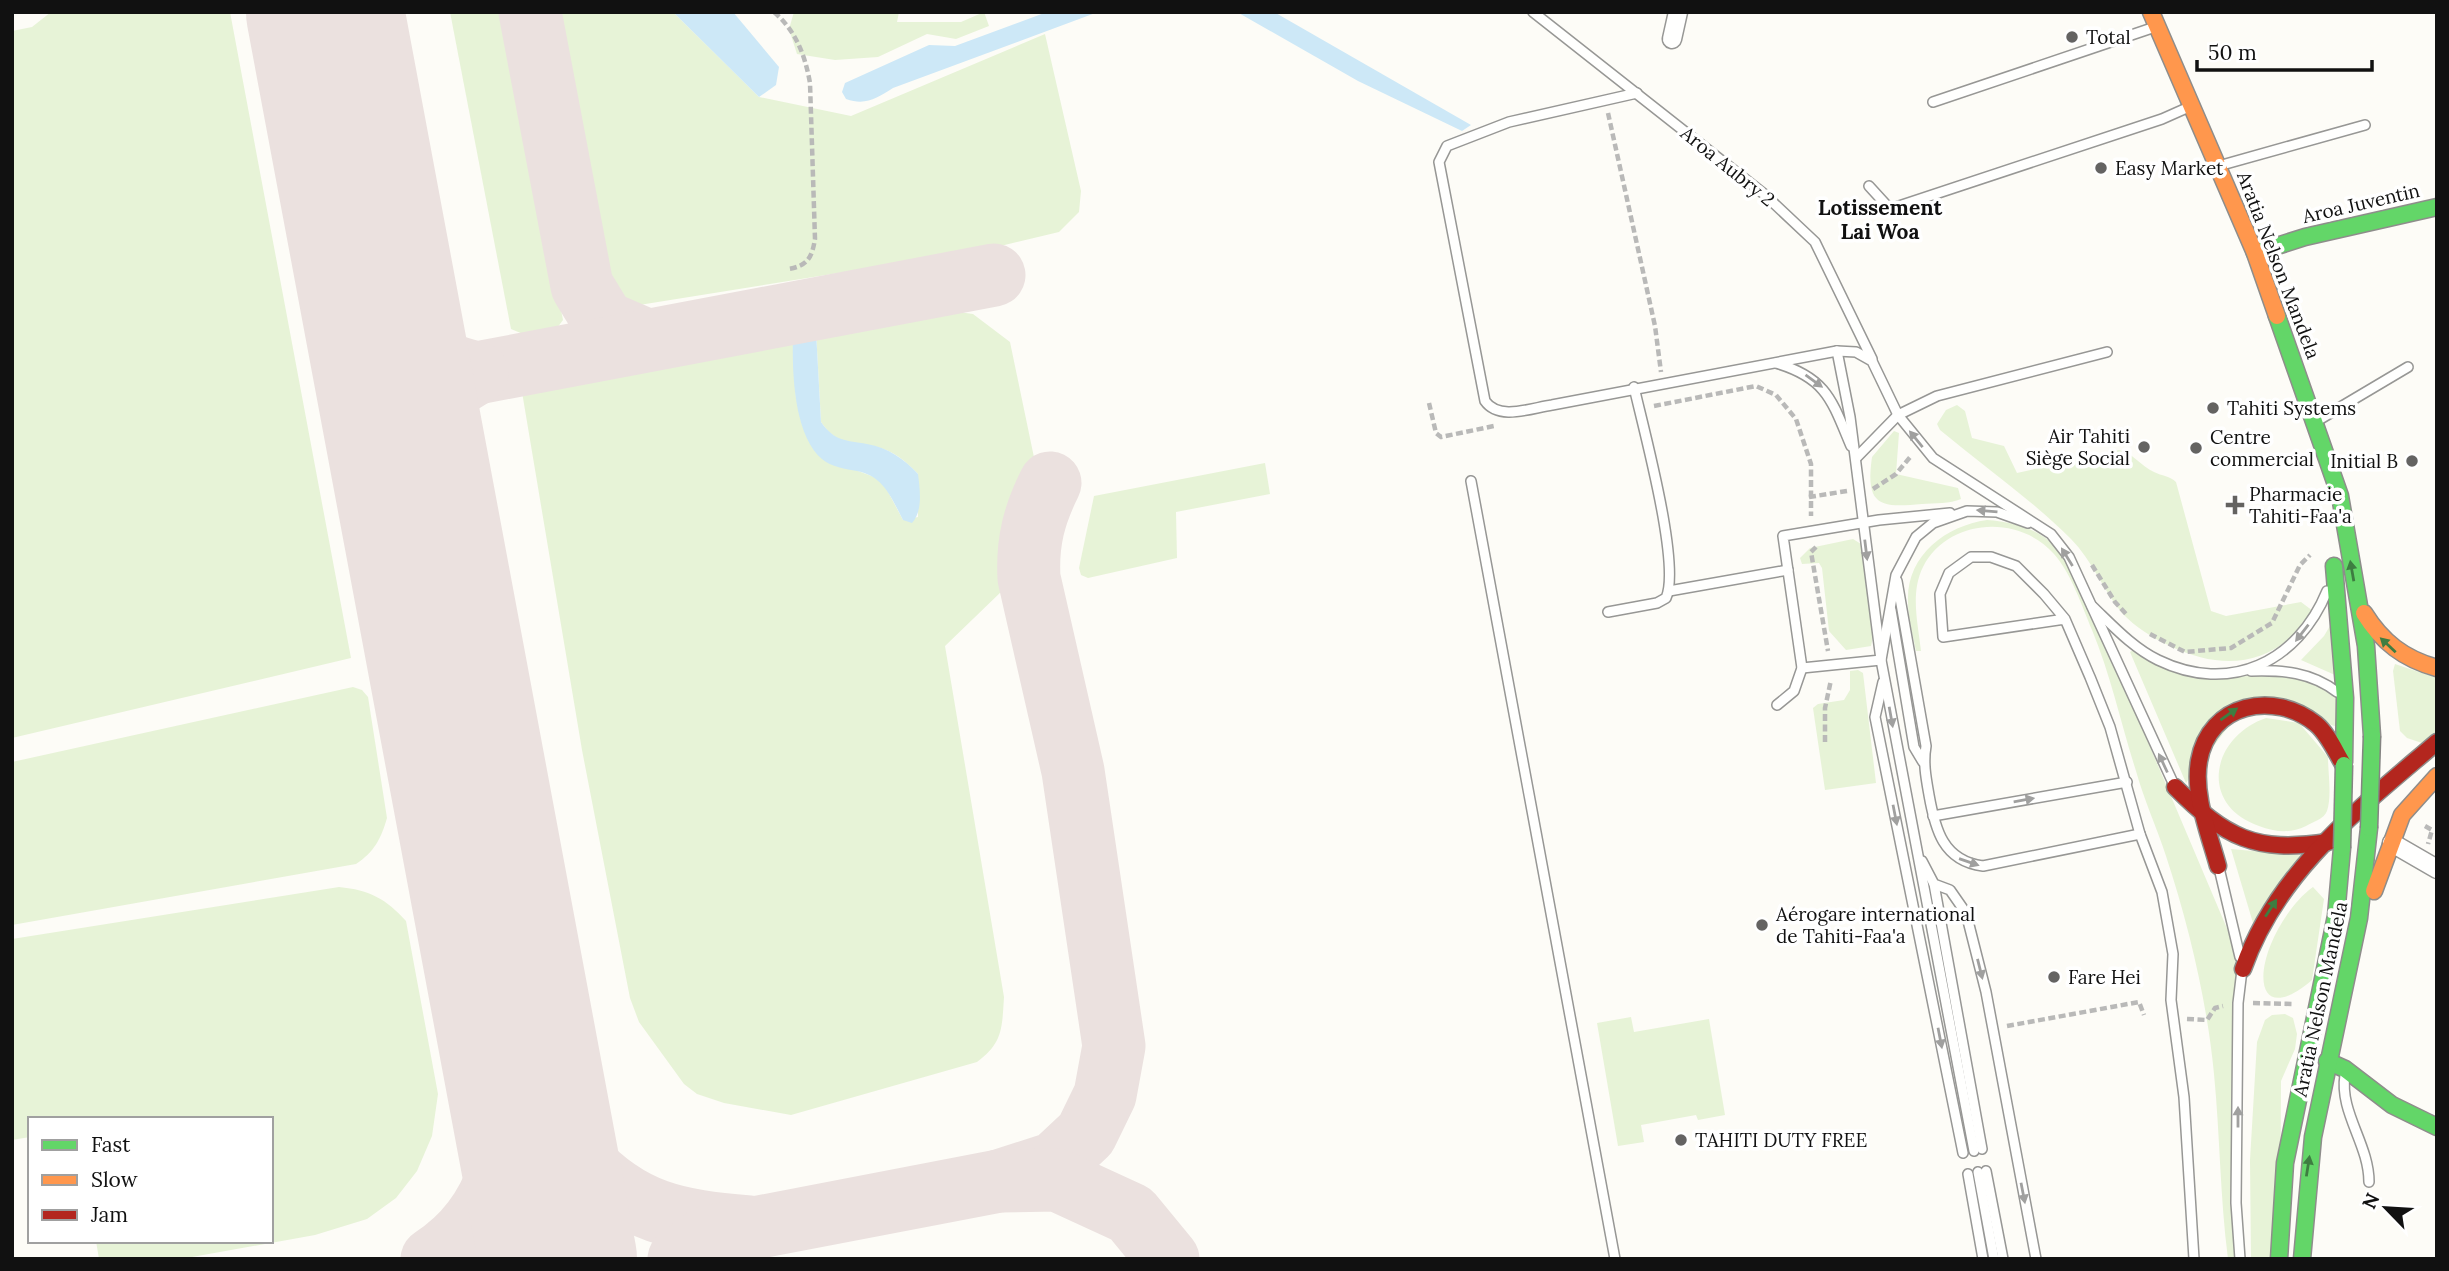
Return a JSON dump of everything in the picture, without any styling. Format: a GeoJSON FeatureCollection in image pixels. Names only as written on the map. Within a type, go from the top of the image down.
{"type":"FeatureCollection","features":[{"type":"Feature","properties":{"kind":"main road","name":"Aratia Nelson Mandela"},"geometry":{"type":"LineString","coordinates":[[2154,20],[2255,253],[2316,421],[2325,459],[2340,496],[2366,646],[2369,828],[2360,926],[2327,1061],[2304,1191],[2302,1259]]}},
{"type":"Feature","properties":{"kind":"main road","name":"Aroa Juventin"},"geometry":{"type":"LineString","coordinates":[[2255,253],[2305,236],[2437,207]]}},
{"type":"Feature","properties":{"kind":"main road","name":"Aratia Nelson Mandela"},"geometry":{"type":"LineString","coordinates":[[2322,500],[2325,459]]}},
{"type":"Feature","properties":{"kind":"main road","name":"Aratia Nelson Mandela"},"geometry":{"type":"LineString","coordinates":[[2279,1259],[2285,1163],[2332,938],[2335,845],[2350,701],[2332,555]]}},
{"type":"Feature","properties":{"kind":"main road"},"geometry":{"type":"LineString","coordinates":[[2357,600],[2379,637],[2396,653],[2437,668]]}},
{"type":"Feature","properties":{"kind":"main road"},"geometry":{"type":"LineString","coordinates":[[2218,866],[2206,820],[2199,776],[2202,750],[2215,726],[2238,708],[2264,702],[2294,709],[2316,723],[2327,735],[2343,764]]}},
{"type":"Feature","properties":{"kind":"main road"},"geometry":{"type":"LineString","coordinates":[[2243,969],[2259,926],[2277,898],[2335,845],[2437,741]]}},
{"type":"Feature","properties":{"kind":"main road"},"geometry":{"type":"LineString","coordinates":[[2360,926],[2402,815],[2437,776]]}},
{"type":"Feature","properties":{"kind":"main road"},"geometry":{"type":"LineString","coordinates":[[2175,787],[2206,820],[2235,839],[2259,846],[2335,845]]}},
{"type":"Feature","properties":{"kind":"main road"},"geometry":{"type":"LineString","coordinates":[[2327,1061],[2346,1066],[2368,1088],[2394,1106],[2437,1127]]}},
{"type":"Feature","properties":{"kind":"street"},"geometry":{"type":"LineString","coordinates":[[1672,39],[1678,12]]}},
{"type":"Feature","properties":{"kind":"street"},"geometry":{"type":"LineString","coordinates":[[2392,843],[2437,869]]}},
{"type":"Feature","properties":{"kind":"lane","name":"Aroa Aubry 2"},"geometry":{"type":"LineString","coordinates":[[1533,12],[1764,194],[1815,242],[1898,415],[1918,443],[1933,458],[2051,534]]}},
{"type":"Feature","properties":{"kind":"lane"},"geometry":{"type":"LineString","coordinates":[[1933,102],[2154,20]]}},
{"type":"Feature","properties":{"kind":"lane"},"geometry":{"type":"LineString","coordinates":[[1637,93],[1479,132],[1447,146],[1439,162],[1485,401],[1489,407],[1504,412],[1837,351],[1856,352],[1872,361]]}},
{"type":"Feature","properties":{"kind":"lane"},"geometry":{"type":"LineString","coordinates":[[1869,186],[1890,209],[2162,119],[2191,106]]}},
{"type":"Feature","properties":{"kind":"lane"},"geometry":{"type":"LineString","coordinates":[[2217,166],[2365,125]]}},
{"type":"Feature","properties":{"kind":"lane"},"geometry":{"type":"LineString","coordinates":[[1837,351],[1856,458],[1881,660],[1917,850],[1978,1150],[1934,884],[1917,850]]}},
{"type":"Feature","properties":{"kind":"lane"},"geometry":{"type":"LineString","coordinates":[[1856,458],[1898,415],[1937,396],[2108,352]]}},
{"type":"Feature","properties":{"kind":"lane"},"geometry":{"type":"LineString","coordinates":[[1771,362],[1793,368],[1822,386],[1832,401],[1856,458]]}},
{"type":"Feature","properties":{"kind":"lane"},"geometry":{"type":"LineString","coordinates":[[2316,421],[2408,367]]}},
{"type":"Feature","properties":{"kind":"lane"},"geometry":{"type":"LineString","coordinates":[[1608,612],[1657,603],[1666,598],[1669,591],[1669,560],[1634,387]]}},
{"type":"Feature","properties":{"kind":"lane"},"geometry":{"type":"LineString","coordinates":[[1471,481],[1615,1259]]}},
{"type":"Feature","properties":{"kind":"lane"},"geometry":{"type":"LineString","coordinates":[[1777,705],[1794,691],[1802,668],[1783,536],[1863,523],[1955,513],[1997,512],[2051,534],[2069,557],[2175,787],[2218,866],[2243,969],[2238,1017],[2236,1203],[2240,1259]]}},
{"type":"Feature","properties":{"kind":"lane"},"geometry":{"type":"LineString","coordinates":[[1881,660],[1889,601],[1896,575],[1916,537],[1933,523],[1955,513]]}},
{"type":"Feature","properties":{"kind":"lane"},"geometry":{"type":"LineString","coordinates":[[2065,619],[1943,637],[1940,594],[1949,573],[1958,563],[1971,557],[1991,557],[2015,566],[2065,619],[2110,727],[2140,834],[2162,892],[2173,954],[2171,1000],[2184,1097],[2194,1259]]}},
{"type":"Feature","properties":{"kind":"lane"},"geometry":{"type":"LineString","coordinates":[[1669,591],[1788,570]]}},
{"type":"Feature","properties":{"kind":"lane"},"geometry":{"type":"LineString","coordinates":[[2245,671],[2267,662],[2299,639],[2321,607],[2335,573]]}},
{"type":"Feature","properties":{"kind":"lane"},"geometry":{"type":"LineString","coordinates":[[1896,575],[1926,746],[1923,762]]}},
{"type":"Feature","properties":{"kind":"lane"},"geometry":{"type":"LineString","coordinates":[[1889,601],[1914,747],[1923,762],[1934,827],[1951,854],[1971,865],[1983,866],[2140,834]]}},
{"type":"Feature","properties":{"kind":"lane"},"geometry":{"type":"LineString","coordinates":[[2091,604],[2115,628],[2157,659],[2203,673],[2293,672],[2328,685],[2350,701]]}},
{"type":"Feature","properties":{"kind":"lane"},"geometry":{"type":"LineString","coordinates":[[1802,668],[1881,660]]}},
{"type":"Feature","properties":{"kind":"lane"},"geometry":{"type":"LineString","coordinates":[[1884,677],[1875,717],[1963,1153]]}},
{"type":"Feature","properties":{"kind":"lane"},"geometry":{"type":"LineString","coordinates":[[1933,816],[2127,782]]}},
{"type":"Feature","properties":{"kind":"lane"},"geometry":{"type":"LineString","coordinates":[[1934,884],[1950,890],[1966,912],[1986,992],[2036,1259]]}},
{"type":"Feature","properties":{"kind":"lane"},"geometry":{"type":"LineString","coordinates":[[2346,1066],[2343,1094],[2368,1161],[2369,1182]]}},
{"type":"Feature","properties":{"kind":"lane"},"geometry":{"type":"LineString","coordinates":[[1977,1172],[1983,1259]]}},
{"type":"Feature","properties":{"kind":"lane"},"geometry":{"type":"LineString","coordinates":[[1977,1172],[1994,1259]]}},
{"type":"Feature","properties":{"kind":"lane"},"geometry":{"type":"LineString","coordinates":[[1977,1172],[2003,1259]]}},
{"type":"Feature","properties":{"kind":"path"},"geometry":{"type":"LineString","coordinates":[[774,12],[788,25],[806,60],[811,100],[815,239],[812,255],[802,267],[788,269]]}},
{"type":"Feature","properties":{"kind":"path"},"geometry":{"type":"LineString","coordinates":[[1605,100],[1655,326],[1667,403]]}},
{"type":"Feature","properties":{"kind":"path"},"geometry":{"type":"LineString","coordinates":[[1639,409],[1756,386],[1776,395],[1796,419],[1811,464],[1811,521],[1834,529],[1811,552],[1830,665],[1831,684],[1825,708],[1825,741]]}},
{"type":"Feature","properties":{"kind":"path"},"geometry":{"type":"LineString","coordinates":[[1429,403],[1436,433],[1441,437],[1508,423]]}},
{"type":"Feature","properties":{"kind":"path"},"geometry":{"type":"LineString","coordinates":[[2142,630],[2185,652],[2231,648],[2272,623],[2300,565],[2316,550]]}},
{"type":"Feature","properties":{"kind":"path"},"geometry":{"type":"LineString","coordinates":[[2088,559],[2115,602],[2133,621]]}},
{"type":"Feature","properties":{"kind":"path"},"geometry":{"type":"LineString","coordinates":[[2001,1027],[2139,1002],[2144,1015]]}},
{"type":"Feature","properties":{"kind":"green space"},"geometry":{"type":"Polygon","coordinates":[[[51,12],[230,12],[351,658],[12,738],[12,31],[32,27],[51,12]]]}},
{"type":"Feature","properties":{"kind":"green space"},"geometry":{"type":"Polygon","coordinates":[[[450,12],[503,12],[563,320],[557,328],[523,334],[511,329],[450,12]]]}},
{"type":"Feature","properties":{"kind":"green space"},"geometry":{"type":"Polygon","coordinates":[[[556,12],[673,12],[759,97],[851,116],[1045,34],[1081,191],[1079,212],[1059,232],[988,249],[633,306],[619,300],[609,288],[556,12]]]}},
{"type":"Feature","properties":{"kind":"green space"},"geometry":{"type":"Polygon","coordinates":[[[794,12],[899,12],[897,22],[961,22],[984,12],[989,26],[956,39],[927,34],[878,57],[835,60],[797,54],[789,29],[794,12]]]}},
{"type":"Feature","properties":{"kind":"green space"},"geometry":{"type":"Polygon","coordinates":[[[937,309],[973,314],[1010,342],[1036,467],[1015,520],[1003,590],[945,646],[1004,997],[1000,1034],[992,1048],[977,1062],[791,1115],[724,1103],[697,1094],[684,1084],[639,1022],[630,998],[582,750],[522,392],[793,335],[796,399],[858,471],[877,478],[886,488],[903,520],[918,517],[918,474],[893,453],[835,437],[821,422],[816,331],[937,309]]]}},
{"type":"Feature","properties":{"kind":"green space"},"geometry":{"type":"Polygon","coordinates":[[[1957,405],[1965,411],[1972,438],[2004,446],[2017,473],[2119,450],[2149,469],[2174,480],[2211,611],[2226,616],[2301,602],[2313,611],[2283,643],[2267,653],[2249,659],[2211,660],[2157,639],[2122,613],[2085,556],[2056,524],[1940,430],[1937,424],[1946,410],[1957,405]]]}},
{"type":"Feature","properties":{"kind":"green space"},"geometry":{"type":"Polygon","coordinates":[[[1894,431],[1899,433],[1896,474],[1958,488],[1961,499],[1947,503],[1908,505],[1886,504],[1879,500],[1871,486],[1872,457],[1894,431]]]}},
{"type":"Feature","properties":{"kind":"green space"},"geometry":{"type":"Polygon","coordinates":[[[1265,463],[1270,494],[1176,512],[1177,558],[1088,578],[1081,575],[1079,568],[1094,496],[1265,463]]]}},
{"type":"Feature","properties":{"kind":"green space"},"geometry":{"type":"Polygon","coordinates":[[[1987,520],[2016,524],[2039,534],[2059,550],[2076,572],[2234,945],[2237,1023],[2235,1259],[2228,1259],[2211,1047],[2189,936],[2166,856],[2139,782],[2105,665],[2071,580],[2054,554],[2039,541],[2022,532],[1985,527],[1966,531],[1949,539],[1934,551],[1923,567],[1916,598],[1921,651],[1916,651],[1908,602],[1909,586],[1921,557],[1943,536],[1971,523],[1987,520]]]}},
{"type":"Feature","properties":{"kind":"green space"},"geometry":{"type":"Polygon","coordinates":[[[1853,539],[1861,544],[1873,637],[1871,646],[1846,650],[1829,631],[1822,568],[1819,563],[1802,564],[1800,558],[1810,548],[1853,539]]]}},
{"type":"Feature","properties":{"kind":"green space"},"geometry":{"type":"Polygon","coordinates":[[[2340,609],[2344,679],[2301,660],[2324,636],[2340,609]]]}},
{"type":"Feature","properties":{"kind":"green space"},"geometry":{"type":"Polygon","coordinates":[[[2138,647],[2180,673],[2202,679],[2280,674],[2309,680],[2348,706],[2344,729],[2249,699],[2186,783],[2130,652],[2138,647]]]}},
{"type":"Feature","properties":{"kind":"green space"},"geometry":{"type":"Polygon","coordinates":[[[2395,664],[2437,678],[2437,735],[2422,743],[2407,738],[2400,731],[2393,671],[2395,664]]]}},
{"type":"Feature","properties":{"kind":"green space"},"geometry":{"type":"Polygon","coordinates":[[[1858,670],[1863,673],[1876,783],[1825,790],[1813,708],[1818,704],[1844,700],[1850,690],[1850,671],[1858,670]]]}},
{"type":"Feature","properties":{"kind":"green space"},"geometry":{"type":"Polygon","coordinates":[[[353,687],[362,690],[368,697],[387,818],[376,844],[368,855],[356,864],[12,925],[12,762],[353,687]]]}},
{"type":"Feature","properties":{"kind":"green space"},"geometry":{"type":"Polygon","coordinates":[[[2266,718],[2299,723],[2328,757],[2330,792],[2327,811],[2318,820],[2294,830],[2271,830],[2240,816],[2227,803],[2220,788],[2219,771],[2233,740],[2247,727],[2266,718]]]}},
{"type":"Feature","properties":{"kind":"green space"},"geometry":{"type":"Polygon","coordinates":[[[2231,849],[2308,856],[2253,923],[2231,849]]]}},
{"type":"Feature","properties":{"kind":"green space"},"geometry":{"type":"Polygon","coordinates":[[[339,887],[360,890],[377,897],[406,921],[438,1094],[432,1136],[417,1171],[396,1198],[367,1219],[315,1235],[273,1243],[273,1117],[28,1117],[28,1137],[12,1140],[12,939],[339,887]]]}},
{"type":"Feature","properties":{"kind":"green space"},"geometry":{"type":"Polygon","coordinates":[[[2313,887],[2324,899],[2312,980],[2284,997],[2275,997],[2268,993],[2263,974],[2271,944],[2288,913],[2313,887]]]}},
{"type":"Feature","properties":{"kind":"green space"},"geometry":{"type":"Polygon","coordinates":[[[2285,1014],[2293,1018],[2297,1034],[2295,1049],[2281,1081],[2280,1259],[2251,1259],[2250,1160],[2257,1042],[2265,1020],[2272,1015],[2285,1014]]]}},
{"type":"Feature","properties":{"kind":"green space"},"geometry":{"type":"Polygon","coordinates":[[[1631,1017],[1634,1032],[1709,1019],[1725,1115],[1698,1120],[1696,1115],[1641,1125],[1644,1142],[1618,1146],[1597,1023],[1631,1017]]]}},
{"type":"Feature","properties":{"kind":"green space"},"geometry":{"type":"Polygon","coordinates":[[[96,1243],[270,1243],[181,1259],[99,1259],[96,1243]]]}},
{"type":"Feature","properties":{"kind":"water"},"geometry":{"type":"Polygon","coordinates":[[[673,12],[733,12],[779,67],[776,85],[759,97],[673,12]]]}},
{"type":"Feature","properties":{"kind":"water"},"geometry":{"type":"Polygon","coordinates":[[[1047,12],[1098,12],[893,88],[871,100],[853,101],[846,99],[842,92],[845,83],[929,45],[955,46],[1047,12]]]}},
{"type":"Feature","properties":{"kind":"water"},"geometry":{"type":"Polygon","coordinates":[[[1237,12],[1274,12],[1471,125],[1462,131],[1358,81],[1237,12]]]}},
{"type":"Feature","properties":{"kind":"water"},"geometry":{"type":"Polygon","coordinates":[[[816,331],[821,422],[841,439],[889,451],[918,474],[919,506],[912,523],[903,520],[881,483],[866,474],[826,462],[812,448],[805,434],[796,400],[793,335],[816,331]]]}},
{"type":"Feature","properties":{"kind":"taxiway"},"geometry":{"type":"LineString","coordinates":[[530,12],[582,286],[604,322],[646,340]]}},
{"type":"Feature","properties":{"kind":"taxiway"},"geometry":{"type":"LineString","coordinates":[[378,294],[396,325],[417,347],[442,362],[477,373],[994,275]]}},
{"type":"Feature","properties":{"kind":"taxiway"},"geometry":{"type":"LineString","coordinates":[[410,460],[432,408],[449,391],[477,373]]}},
{"type":"Feature","properties":{"kind":"taxiway"},"geometry":{"type":"LineString","coordinates":[[999,1181],[1055,1163],[1086,1134],[1105,1095],[1114,1046],[1073,771],[1029,578],[1029,552],[1033,529],[1050,483]]}},
{"type":"Feature","properties":{"kind":"taxiway"},"geometry":{"type":"LineString","coordinates":[[518,1043],[536,1094],[553,1128],[600,1177],[619,1192],[657,1211],[700,1221],[749,1227]]}},
{"type":"Feature","properties":{"kind":"taxiway"},"geometry":{"type":"LineString","coordinates":[[432,1259],[457,1240],[476,1218],[490,1194],[507,1141],[517,1053]]}},
{"type":"Feature","properties":{"kind":"taxiway"},"geometry":{"type":"LineString","coordinates":[[679,1259],[707,1237],[999,1181],[1057,1180],[1131,1214],[1168,1259]]}},
{"type":"Feature","properties":{"kind":"runway"},"geometry":{"type":"LineString","coordinates":[[325,12],[558,1259]]}},
{"type":"Feature","properties":{"kind":"traffic: fast"},"geometry":{"type":"LineString","coordinates":[[2255,253],[2305,237],[2437,207]]}},
{"type":"Feature","properties":{"kind":"traffic: fast"},"geometry":{"type":"LineString","coordinates":[[2277,316],[2340,496],[2366,646],[2372,736]]}},
{"type":"Feature","properties":{"kind":"traffic: fast"},"geometry":{"type":"LineString","coordinates":[[2334,566],[2345,698],[2344,762]]}},
{"type":"Feature","properties":{"kind":"traffic: fast"},"geometry":{"type":"LineString","coordinates":[[2369,828],[2372,736]]}},
{"type":"Feature","properties":{"kind":"traffic: fast"},"geometry":{"type":"LineString","coordinates":[[2342,848],[2344,765]]}},
{"type":"Feature","properties":{"kind":"traffic: fast"},"geometry":{"type":"LineString","coordinates":[[2302,1259],[2313,1137],[2359,918],[2369,828]]}},
{"type":"Feature","properties":{"kind":"traffic: fast"},"geometry":{"type":"LineString","coordinates":[[2279,1259],[2285,1163],[2336,916],[2342,848]]}},
{"type":"Feature","properties":{"kind":"traffic: fast"},"geometry":{"type":"LineString","coordinates":[[2327,1061],[2345,1069],[2392,1105],[2437,1127]]}},
{"type":"Feature","properties":{"kind":"traffic: slow"},"geometry":{"type":"LineString","coordinates":[[2151,12],[2255,253],[2277,316]]}},
{"type":"Feature","properties":{"kind":"traffic: slow"},"geometry":{"type":"LineString","coordinates":[[2364,613],[2378,633],[2395,648],[2414,660],[2437,668]]}},
{"type":"Feature","properties":{"kind":"traffic: slow"},"geometry":{"type":"LineString","coordinates":[[2374,891],[2402,815],[2437,776]]}},
{"type":"Feature","properties":{"kind":"traffic: jam"},"geometry":{"type":"LineString","coordinates":[[2218,866],[2203,814],[2198,774],[2205,741],[2229,715],[2263,705],[2299,713],[2320,728],[2343,764]]}},
{"type":"Feature","properties":{"kind":"traffic: jam"},"geometry":{"type":"LineString","coordinates":[[2243,969],[2258,934],[2277,901],[2299,872],[2351,817],[2437,742]]}},
{"type":"Feature","properties":{"kind":"traffic: jam"},"geometry":{"type":"LineString","coordinates":[[2175,787],[2210,819],[2243,838],[2280,845],[2328,842]]}},
{"type":"Feature","properties":{"kind":"place","name":"Total"},"geometry":{"type":"Point","coordinates":[2072,37]}},
{"type":"Feature","properties":{"kind":"place","name":"Easy Market"},"geometry":{"type":"Point","coordinates":[2101,168]}},
{"type":"Feature","properties":{"kind":"place","name":"Tahiti Systems"},"geometry":{"type":"Point","coordinates":[2213,408]}},
{"type":"Feature","properties":{"kind":"place","name":"Air Tahiti Siège Social"},"geometry":{"type":"Point","coordinates":[2144,447]}},
{"type":"Feature","properties":{"kind":"place","name":"Centre commercial"},"geometry":{"type":"Point","coordinates":[2196,448]}},
{"type":"Feature","properties":{"kind":"place","name":"Initial B"},"geometry":{"type":"Point","coordinates":[2412,461]}},
{"type":"Feature","properties":{"kind":"place","name":"Pharmacie Tahiti-Faa'a"},"geometry":{"type":"Point","coordinates":[2235,505]}},
{"type":"Feature","properties":{"kind":"place","name":"Aérogare international de Tahiti-Faa'a"},"geometry":{"type":"Point","coordinates":[1762,925]}},
{"type":"Feature","properties":{"kind":"place","name":"Fare Hei"},"geometry":{"type":"Point","coordinates":[2054,977]}},
{"type":"Feature","properties":{"kind":"place","name":"TAHITI DUTY FREE"},"geometry":{"type":"Point","coordinates":[1681,1140]}},
{"type":"Feature","properties":{"kind":"district","name":"Lotissement Lai Woa"},"geometry":{"type":"Point","coordinates":[1880,219]}}]}
